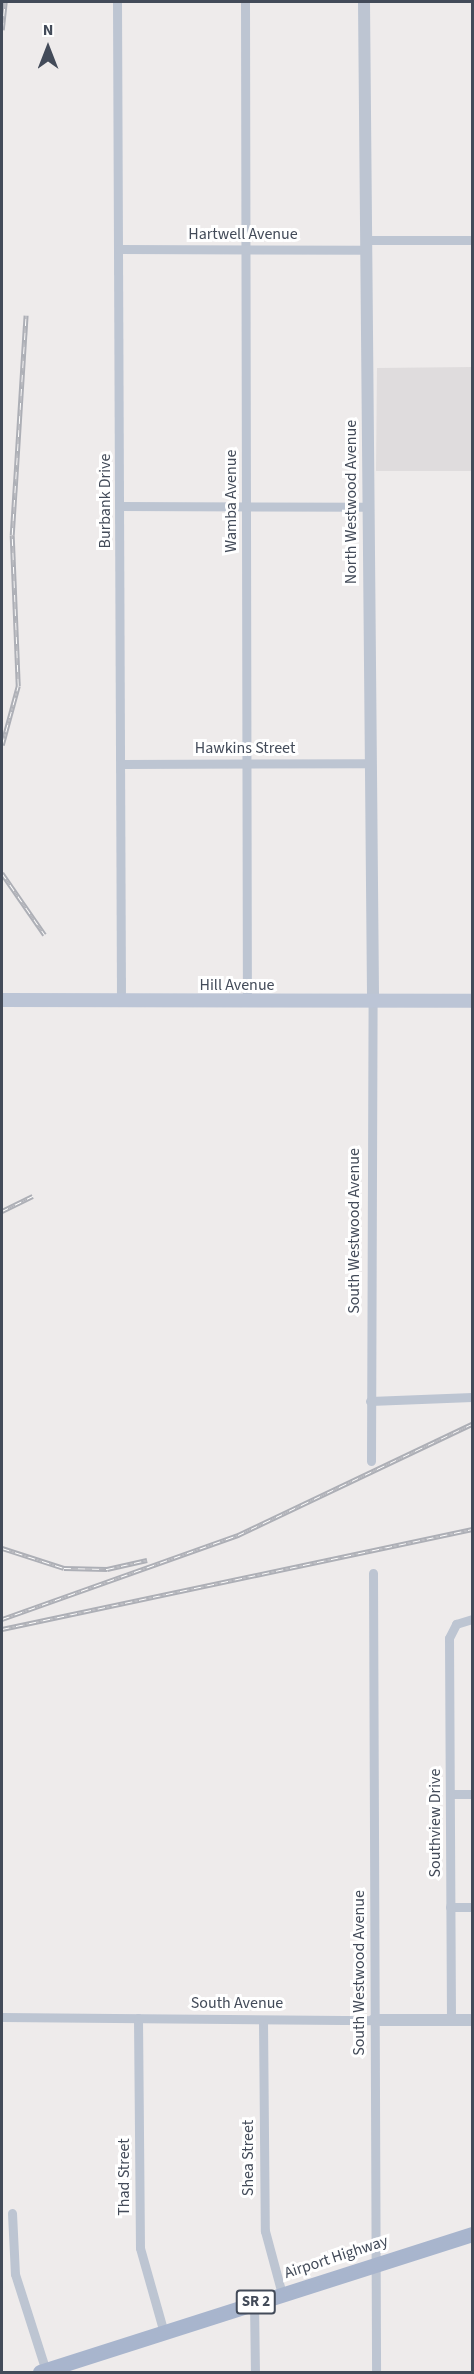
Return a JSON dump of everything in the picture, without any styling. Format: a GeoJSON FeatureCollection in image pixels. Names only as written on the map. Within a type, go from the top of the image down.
{"type":"FeatureCollection","features":[{"type":"Feature","properties":{"kind":"main road","name":"Hill Avenue"},"geometry":{"type":"LineString","coordinates":[[2,1000],[472,1002]]}},
{"type":"Feature","properties":{"kind":"main road","name":"Airport Highway"},"geometry":{"type":"LineString","coordinates":[[52,2370],[254,2302],[472,2234]]}},
{"type":"Feature","properties":{"kind":"street","name":"Burbank Drive"},"geometry":{"type":"LineString","coordinates":[[117,2],[122,764],[121,1000]]}},
{"type":"Feature","properties":{"kind":"street","name":"Wamba Avenue"},"geometry":{"type":"LineString","coordinates":[[245,2],[248,1001]]}},
{"type":"Feature","properties":{"kind":"street","name":"North Westwood Avenue"},"geometry":{"type":"LineString","coordinates":[[364,2],[368,763],[373,1002]]}},
{"type":"Feature","properties":{"kind":"street","name":"Hartwell Avenue"},"geometry":{"type":"LineString","coordinates":[[119,249],[245,249],[472,240]]}},
{"type":"Feature","properties":{"kind":"street"},"geometry":{"type":"LineString","coordinates":[[120,506],[367,507]]}},
{"type":"Feature","properties":{"kind":"street","name":"Hawkins Street"},"geometry":{"type":"LineString","coordinates":[[122,764],[368,763]]}},
{"type":"Feature","properties":{"kind":"street","name":"South Westwood Avenue"},"geometry":{"type":"LineString","coordinates":[[371,1461],[373,1002]]}},
{"type":"Feature","properties":{"kind":"street"},"geometry":{"type":"LineString","coordinates":[[370,1401],[472,1397]]}},
{"type":"Feature","properties":{"kind":"street","name":"South Westwood Avenue"},"geometry":{"type":"LineString","coordinates":[[373,1573],[376,2373]]}},
{"type":"Feature","properties":{"kind":"street","name":"Southview Drive"},"geometry":{"type":"LineString","coordinates":[[451,2020],[450,1794],[453,1628],[472,1619]]}},
{"type":"Feature","properties":{"kind":"street"},"geometry":{"type":"LineString","coordinates":[[450,1794],[472,1794]]}},
{"type":"Feature","properties":{"kind":"street"},"geometry":{"type":"LineString","coordinates":[[450,1907],[472,1907]]}},
{"type":"Feature","properties":{"kind":"street","name":"South Avenue"},"geometry":{"type":"LineString","coordinates":[[2,2017],[472,2020]]}},
{"type":"Feature","properties":{"kind":"street","name":"Thad Street"},"geometry":{"type":"LineString","coordinates":[[138,2018],[140,2248],[164,2333]]}},
{"type":"Feature","properties":{"kind":"street","name":"Shea Street"},"geometry":{"type":"LineString","coordinates":[[262,2020],[265,2231],[282,2294]]}},
{"type":"Feature","properties":{"kind":"street"},"geometry":{"type":"LineString","coordinates":[[12,2213],[15,2274],[52,2370]]}},
{"type":"Feature","properties":{"kind":"street"},"geometry":{"type":"LineString","coordinates":[[254,2302],[255,2373]]}},
{"type":"Feature","properties":{"kind":"shaded area"},"geometry":{"type":"Polygon","coordinates":[[[472,367],[472,471],[376,471],[377,368],[472,367]]]}},
{"type":"Feature","properties":{"kind":"railway"},"geometry":{"type":"LineString","coordinates":[[2,30],[5,2]]}},
{"type":"Feature","properties":{"kind":"railway"},"geometry":{"type":"LineString","coordinates":[[2,745],[18,686],[12,535],[26,315]]}},
{"type":"Feature","properties":{"kind":"railway"},"geometry":{"type":"LineString","coordinates":[[2,873],[45,935]]}},
{"type":"Feature","properties":{"kind":"railway"},"geometry":{"type":"LineString","coordinates":[[2,1211],[33,1196]]}},
{"type":"Feature","properties":{"kind":"railway"},"geometry":{"type":"LineString","coordinates":[[2,1619],[238,1535],[472,1424]]}},
{"type":"Feature","properties":{"kind":"railway"},"geometry":{"type":"LineString","coordinates":[[2,1629],[472,1529]]}},
{"type":"Feature","properties":{"kind":"railway"},"geometry":{"type":"LineString","coordinates":[[2,1548],[64,1568],[107,1569],[147,1560]]}}]}
